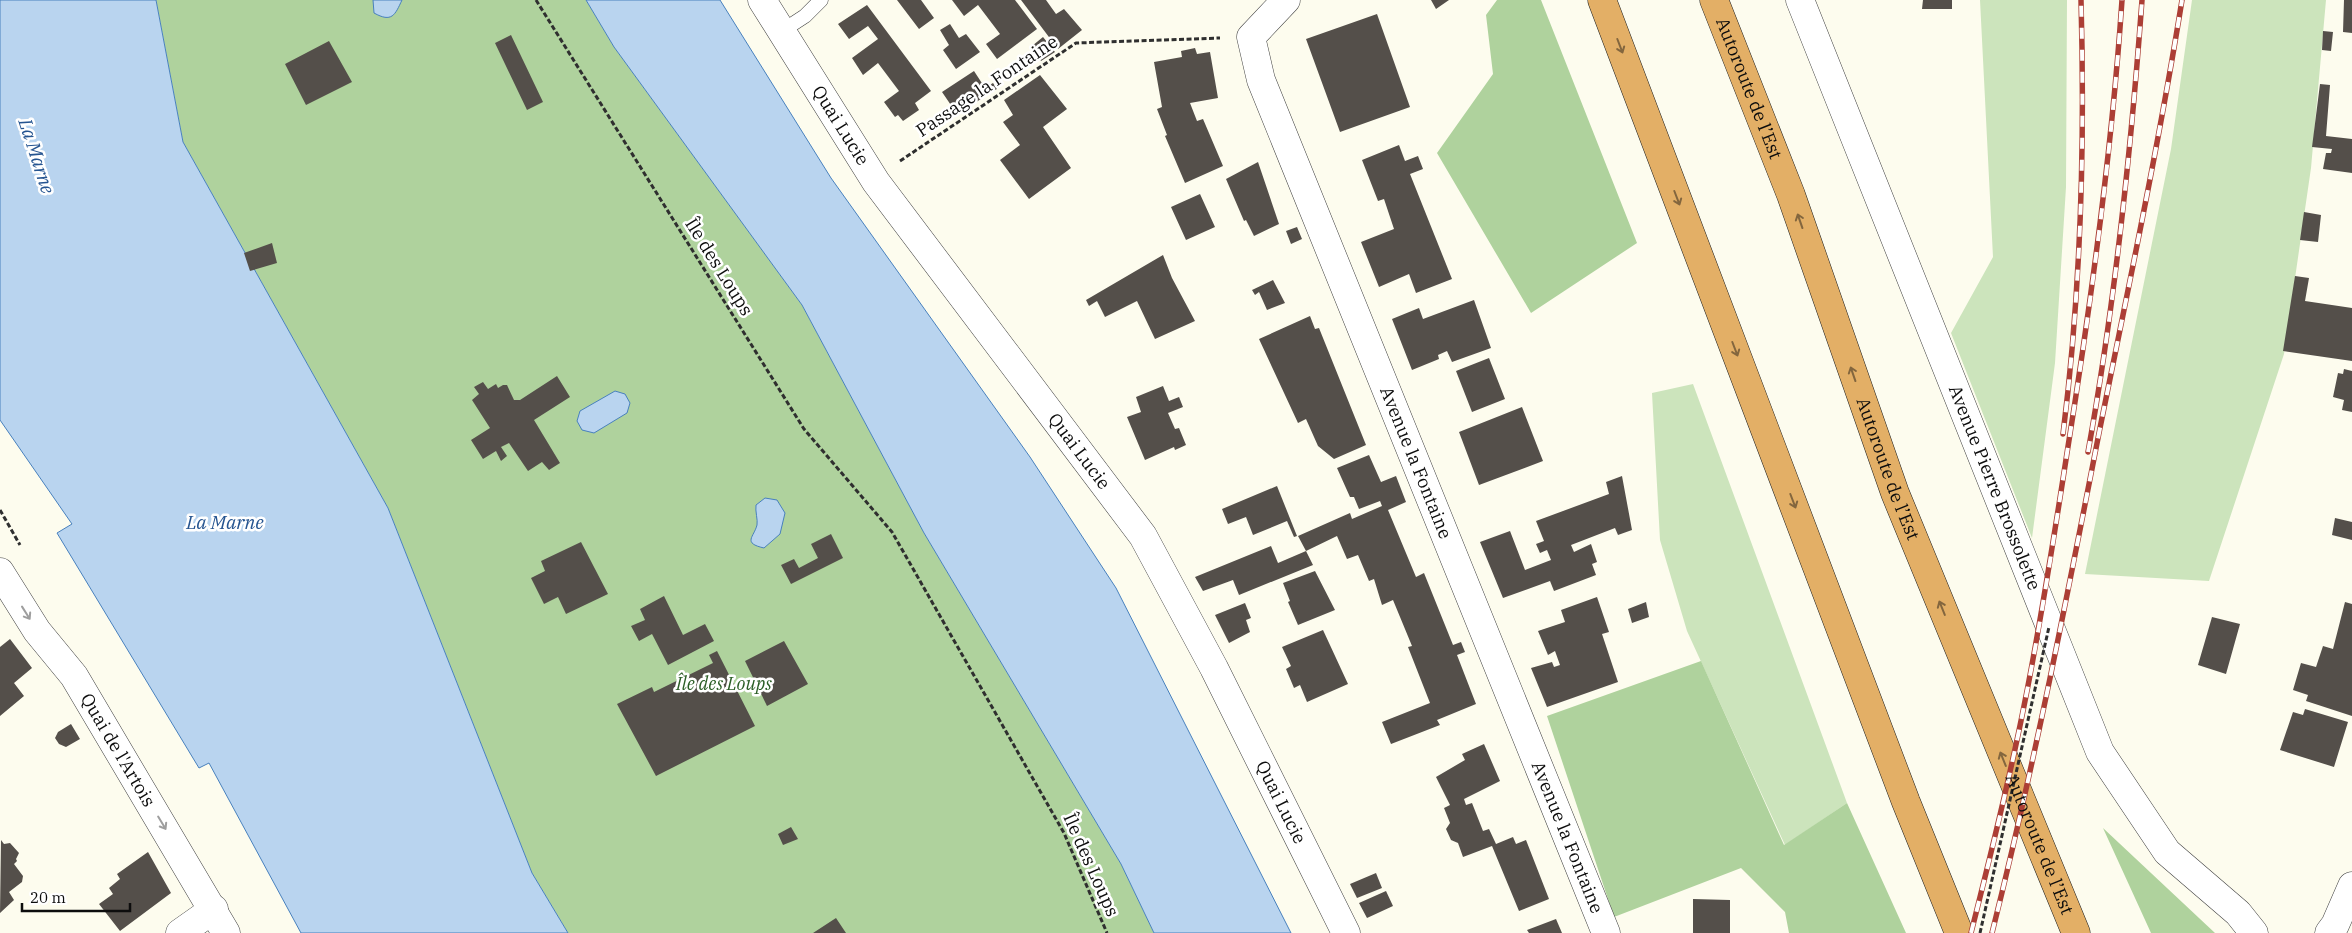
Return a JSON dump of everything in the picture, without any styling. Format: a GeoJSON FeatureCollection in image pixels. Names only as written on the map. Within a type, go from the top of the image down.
{"type":"FeatureCollection","features":[{"type":"Feature","properties":{"kind":"highway"},"geometry":{"type":"LineString","coordinates":[[1602,0],[1906,802],[1960,933]]}},
{"type":"Feature","properties":{"kind":"highway","name":"Autoroute de l’Est"},"geometry":{"type":"LineString","coordinates":[[1714,0],[1791,195],[1894,493],[2076,933]]}},
{"type":"Feature","properties":{"kind":"street","name":"Quai Lucie"},"geometry":{"type":"LineString","coordinates":[[762,0],[876,182],[1143,536],[1214,668],[1346,933]]}},
{"type":"Feature","properties":{"kind":"street"},"geometry":{"type":"LineString","coordinates":[[1251,37],[1286,0]]}},
{"type":"Feature","properties":{"kind":"street","name":"Avenue Pierre Brossolette"},"geometry":{"type":"LineString","coordinates":[[1801,1],[2100,752],[2167,852],[2238,913],[2254,933]]}},
{"type":"Feature","properties":{"kind":"street","name":"Avenue la Fontaine"},"geometry":{"type":"LineString","coordinates":[[1251,37],[1261,80],[1606,933]]}},
{"type":"Feature","properties":{"kind":"street","name":"Quai de l'Artois"},"geometry":{"type":"LineString","coordinates":[[0,572],[37,631],[74,676],[220,921]]}},
{"type":"Feature","properties":{"kind":"street"},"geometry":{"type":"LineString","coordinates":[[2329,933],[2335,925],[2352,886]]}},
{"type":"Feature","properties":{"kind":"street"},"geometry":{"type":"LineString","coordinates":[[180,933],[220,921]]}},
{"type":"Feature","properties":{"kind":"lane"},"geometry":{"type":"LineString","coordinates":[[782,31],[805,16],[821,0]]}},
{"type":"Feature","properties":{"kind":"path","name":"Île des Loups"},"geometry":{"type":"LineString","coordinates":[[536,0],[804,429],[892,532],[1064,833],[1107,933]]}},
{"type":"Feature","properties":{"kind":"path","name":"Passage la Fontaine"},"geometry":{"type":"LineString","coordinates":[[893,167],[1076,43],[1251,37]]}},
{"type":"Feature","properties":{"kind":"path"},"geometry":{"type":"LineString","coordinates":[[1980,933],[2049,627]]}},
{"type":"Feature","properties":{"kind":"green space","name":"Île des Loups"},"geometry":{"type":"Polygon","coordinates":[[[156,0],[586,0],[614,47],[802,305],[924,533],[1121,864],[1154,933],[568,933],[532,873],[388,508],[183,142],[156,0]]]}},
{"type":"Feature","properties":{"kind":"green space"},"geometry":{"type":"Polygon","coordinates":[[[1497,0],[1541,0],[1637,243],[1531,313],[1437,153],[1493,74],[1486,15],[1497,0]]]}},
{"type":"Feature","properties":{"kind":"green space"},"geometry":{"type":"Polygon","coordinates":[[[1980,0],[2067,0],[2066,187],[2055,363],[2032,538],[1951,333],[1993,257],[1980,0]]]}},
{"type":"Feature","properties":{"kind":"green space"},"geometry":{"type":"Polygon","coordinates":[[[2192,0],[2326,0],[2311,168],[2284,354],[2209,581],[2085,574],[2171,149],[2192,0]]]}},
{"type":"Feature","properties":{"kind":"green space"},"geometry":{"type":"Polygon","coordinates":[[[1693,384],[1847,803],[1785,845],[1687,631],[1660,540],[1652,393],[1693,384]]]}},
{"type":"Feature","properties":{"kind":"green space"},"geometry":{"type":"Polygon","coordinates":[[[1701,661],[1784,845],[1847,803],[1906,933],[1789,933],[1785,912],[1741,868],[1614,917],[1547,716],[1701,661]]]}},
{"type":"Feature","properties":{"kind":"green space"},"geometry":{"type":"Polygon","coordinates":[[[2103,828],[2215,933],[2151,933],[2103,828]]]}},
{"type":"Feature","properties":{"kind":"water","name":"La Marne"},"geometry":{"type":"Polygon","coordinates":[[[0,0],[156,0],[183,142],[388,508],[532,873],[568,933],[301,933],[209,763],[199,768],[57,533],[72,524],[0,420],[0,0]]]}},
{"type":"Feature","properties":{"kind":"water"},"geometry":{"type":"Polygon","coordinates":[[[373,0],[402,0],[392,16],[385,17],[374,13],[373,0]]]}},
{"type":"Feature","properties":{"kind":"water"},"geometry":{"type":"Polygon","coordinates":[[[586,0],[720,0],[831,178],[1030,457],[1116,588],[1291,933],[1154,933],[1121,864],[924,533],[802,305],[614,47],[586,0]]]}},
{"type":"Feature","properties":{"kind":"water"},"geometry":{"type":"Polygon","coordinates":[[[615,391],[625,394],[630,403],[627,413],[594,433],[582,430],[577,421],[580,411],[615,391]]]}},
{"type":"Feature","properties":{"kind":"water"},"geometry":{"type":"Polygon","coordinates":[[[765,498],[777,500],[785,513],[780,534],[764,548],[753,544],[751,539],[757,525],[756,505],[765,498]]]}},
{"type":"Feature","properties":{"kind":"building"},"geometry":{"type":"Polygon","coordinates":[[[897,0],[921,0],[934,18],[919,29],[897,0]]]}},
{"type":"Feature","properties":{"kind":"building"},"geometry":{"type":"Polygon","coordinates":[[[952,0],[1015,0],[1037,29],[997,59],[986,44],[1000,34],[978,5],[964,16],[952,0]]]}},
{"type":"Feature","properties":{"kind":"building"},"geometry":{"type":"Polygon","coordinates":[[[1021,0],[1046,0],[1056,14],[1064,9],[1082,30],[1058,49],[1021,0]]]}},
{"type":"Feature","properties":{"kind":"building"},"geometry":{"type":"Polygon","coordinates":[[[1431,0],[1449,0],[1436,9],[1431,0]]]}},
{"type":"Feature","properties":{"kind":"building"},"geometry":{"type":"Polygon","coordinates":[[[1923,0],[1952,0],[1952,9],[1922,9],[1923,0]]]}},
{"type":"Feature","properties":{"kind":"building"},"geometry":{"type":"Polygon","coordinates":[[[2344,0],[2352,0],[2352,33],[2343,32],[2344,0]]]}},
{"type":"Feature","properties":{"kind":"building"},"geometry":{"type":"Polygon","coordinates":[[[867,5],[931,91],[915,103],[919,110],[903,121],[898,115],[895,117],[884,102],[899,91],[878,63],[863,75],[852,58],[878,39],[868,26],[849,39],[838,24],[867,5]]]}},
{"type":"Feature","properties":{"kind":"building"},"geometry":{"type":"Polygon","coordinates":[[[1377,14],[1410,107],[1340,132],[1306,39],[1377,14]]]}},
{"type":"Feature","properties":{"kind":"building"},"geometry":{"type":"Polygon","coordinates":[[[950,24],[959,38],[966,34],[980,52],[956,69],[943,50],[949,45],[940,30],[950,24]]]}},
{"type":"Feature","properties":{"kind":"building"},"geometry":{"type":"Polygon","coordinates":[[[2323,31],[2333,32],[2331,51],[2322,50],[2323,31]]]}},
{"type":"Feature","properties":{"kind":"building"},"geometry":{"type":"Polygon","coordinates":[[[511,35],[543,102],[527,110],[495,43],[511,35]]]}},
{"type":"Feature","properties":{"kind":"building"},"geometry":{"type":"Polygon","coordinates":[[[1043,37],[1055,52],[1041,61],[1032,46],[1043,37]]]}},
{"type":"Feature","properties":{"kind":"building"},"geometry":{"type":"Polygon","coordinates":[[[329,41],[352,82],[306,105],[285,64],[329,41]]]}},
{"type":"Feature","properties":{"kind":"building"},"geometry":{"type":"Polygon","coordinates":[[[1195,48],[1197,54],[1210,52],[1218,98],[1190,103],[1197,121],[1203,119],[1223,166],[1185,183],[1165,136],[1167,135],[1157,109],[1162,107],[1154,62],[1182,57],[1181,51],[1195,48]]]}},
{"type":"Feature","properties":{"kind":"building"},"geometry":{"type":"Polygon","coordinates":[[[974,71],[989,94],[957,114],[942,92],[974,71]]]}},
{"type":"Feature","properties":{"kind":"building"},"geometry":{"type":"Polygon","coordinates":[[[1040,75],[1067,109],[1043,127],[1071,168],[1029,199],[1000,160],[1020,145],[1003,122],[1013,115],[1004,100],[1040,75]]]}},
{"type":"Feature","properties":{"kind":"building"},"geometry":{"type":"Polygon","coordinates":[[[993,83],[997,89],[991,92],[988,86],[993,83]]]}},
{"type":"Feature","properties":{"kind":"building"},"geometry":{"type":"Polygon","coordinates":[[[2320,84],[2330,85],[2326,136],[2352,139],[2352,173],[2323,169],[2326,153],[2331,153],[2332,149],[2312,147],[2320,84]]]}},
{"type":"Feature","properties":{"kind":"building"},"geometry":{"type":"Polygon","coordinates":[[[1399,145],[1405,161],[1418,156],[1423,169],[1410,174],[1452,279],[1416,293],[1409,274],[1379,287],[1361,242],[1394,229],[1384,199],[1378,201],[1362,160],[1399,145]]]}},
{"type":"Feature","properties":{"kind":"building"},"geometry":{"type":"Polygon","coordinates":[[[1258,162],[1279,224],[1254,236],[1246,220],[1244,221],[1226,179],[1258,162]]]}},
{"type":"Feature","properties":{"kind":"building"},"geometry":{"type":"Polygon","coordinates":[[[1200,194],[1215,227],[1186,240],[1171,207],[1200,194]]]}},
{"type":"Feature","properties":{"kind":"building"},"geometry":{"type":"Polygon","coordinates":[[[2304,212],[2321,215],[2318,242],[2300,240],[2304,212]]]}},
{"type":"Feature","properties":{"kind":"building"},"geometry":{"type":"Polygon","coordinates":[[[1297,227],[1302,239],[1291,244],[1286,231],[1297,227]]]}},
{"type":"Feature","properties":{"kind":"building"},"geometry":{"type":"Polygon","coordinates":[[[272,243],[277,263],[250,271],[244,253],[272,243]]]}},
{"type":"Feature","properties":{"kind":"building"},"geometry":{"type":"Polygon","coordinates":[[[1163,255],[1172,278],[1195,321],[1155,339],[1137,301],[1105,317],[1097,301],[1089,306],[1086,300],[1163,255]]]}},
{"type":"Feature","properties":{"kind":"building"},"geometry":{"type":"Polygon","coordinates":[[[2295,276],[2309,278],[2305,301],[2352,308],[2352,361],[2283,351],[2295,276]]]}},
{"type":"Feature","properties":{"kind":"building"},"geometry":{"type":"Polygon","coordinates":[[[1273,280],[1285,303],[1267,310],[1259,292],[1255,295],[1252,290],[1273,280]]]}},
{"type":"Feature","properties":{"kind":"building"},"geometry":{"type":"Polygon","coordinates":[[[1474,300],[1491,348],[1452,362],[1447,351],[1438,355],[1439,359],[1412,370],[1392,319],[1419,308],[1423,319],[1474,300]]]}},
{"type":"Feature","properties":{"kind":"building"},"geometry":{"type":"Polygon","coordinates":[[[1310,316],[1315,329],[1319,328],[1366,445],[1334,459],[1318,446],[1306,419],[1298,423],[1259,339],[1310,316]]]}},
{"type":"Feature","properties":{"kind":"building"},"geometry":{"type":"Polygon","coordinates":[[[1489,358],[1505,399],[1472,412],[1456,371],[1489,358]]]}},
{"type":"Feature","properties":{"kind":"building"},"geometry":{"type":"Polygon","coordinates":[[[2344,369],[2352,371],[2352,412],[2342,410],[2344,400],[2333,397],[2338,373],[2343,374],[2344,369]]]}},
{"type":"Feature","properties":{"kind":"building"},"geometry":{"type":"Polygon","coordinates":[[[557,376],[570,397],[534,420],[560,463],[549,470],[542,462],[528,471],[509,443],[501,447],[507,456],[501,461],[496,451],[483,459],[471,440],[490,428],[472,400],[479,394],[474,387],[483,382],[488,389],[496,384],[498,388],[507,385],[514,400],[520,400],[557,376]]]}},
{"type":"Feature","properties":{"kind":"building"},"geometry":{"type":"Polygon","coordinates":[[[1163,386],[1169,401],[1179,397],[1183,407],[1168,413],[1175,429],[1179,428],[1186,445],[1175,450],[1174,447],[1145,460],[1127,417],[1141,412],[1136,397],[1163,386]]]}},
{"type":"Feature","properties":{"kind":"building"},"geometry":{"type":"Polygon","coordinates":[[[1522,407],[1543,461],[1479,485],[1459,432],[1522,407]]]}},
{"type":"Feature","properties":{"kind":"building"},"geometry":{"type":"Polygon","coordinates":[[[1369,455],[1381,482],[1396,476],[1406,502],[1388,510],[1416,577],[1424,573],[1453,645],[1461,642],[1465,652],[1457,655],[1476,704],[1437,720],[1440,725],[1391,744],[1382,722],[1430,703],[1408,647],[1412,646],[1393,600],[1382,605],[1374,579],[1369,581],[1358,555],[1347,559],[1337,536],[1306,551],[1298,536],[1350,513],[1352,519],[1382,506],[1380,501],[1359,509],[1354,497],[1350,497],[1337,468],[1369,455]]]}},
{"type":"Feature","properties":{"kind":"building"},"geometry":{"type":"Polygon","coordinates":[[[1622,476],[1632,530],[1618,535],[1615,528],[1571,545],[1574,552],[1591,544],[1597,562],[1592,564],[1596,575],[1554,591],[1550,581],[1503,598],[1480,542],[1510,531],[1525,570],[1551,560],[1547,550],[1540,553],[1536,544],[1544,541],[1536,521],[1609,494],[1606,482],[1622,476]]]}},
{"type":"Feature","properties":{"kind":"building"},"geometry":{"type":"Polygon","coordinates":[[[1277,486],[1297,536],[1294,537],[1287,521],[1253,535],[1246,517],[1228,524],[1222,509],[1277,486]]]}},
{"type":"Feature","properties":{"kind":"building"},"geometry":{"type":"Polygon","coordinates":[[[2335,518],[2352,522],[2352,540],[2332,535],[2335,518]]]}},
{"type":"Feature","properties":{"kind":"building"},"geometry":{"type":"Polygon","coordinates":[[[831,534],[843,558],[791,584],[781,565],[794,559],[799,568],[818,558],[811,544],[831,534]]]}},
{"type":"Feature","properties":{"kind":"building"},"geometry":{"type":"Polygon","coordinates":[[[581,542],[608,594],[566,614],[558,597],[544,604],[531,578],[545,571],[541,561],[581,542]]]}},
{"type":"Feature","properties":{"kind":"building"},"geometry":{"type":"Polygon","coordinates":[[[1271,546],[1278,563],[1306,551],[1313,565],[1239,595],[1233,580],[1203,591],[1195,577],[1271,546]]]}},
{"type":"Feature","properties":{"kind":"building"},"geometry":{"type":"Polygon","coordinates":[[[1315,571],[1335,610],[1298,625],[1288,602],[1290,601],[1283,583],[1315,571]]]}},
{"type":"Feature","properties":{"kind":"building"},"geometry":{"type":"Polygon","coordinates":[[[664,596],[683,635],[705,624],[714,641],[668,665],[652,634],[639,641],[631,626],[645,620],[640,609],[664,596]]]}},
{"type":"Feature","properties":{"kind":"building"},"geometry":{"type":"Polygon","coordinates":[[[1597,597],[1609,632],[1602,634],[1618,682],[1547,707],[1531,668],[1552,662],[1554,667],[1560,665],[1555,651],[1548,655],[1538,631],[1565,622],[1561,610],[1597,597]]]}},
{"type":"Feature","properties":{"kind":"building"},"geometry":{"type":"Polygon","coordinates":[[[1646,602],[1649,617],[1632,623],[1628,609],[1646,602]]]}},
{"type":"Feature","properties":{"kind":"building"},"geometry":{"type":"Polygon","coordinates":[[[2345,602],[2352,604],[2352,716],[2306,701],[2308,695],[2293,690],[2301,663],[2316,667],[2323,646],[2333,649],[2345,602]]]}},
{"type":"Feature","properties":{"kind":"building"},"geometry":{"type":"Polygon","coordinates":[[[1245,603],[1251,618],[1246,620],[1250,632],[1229,643],[1215,615],[1245,603]]]}},
{"type":"Feature","properties":{"kind":"building"},"geometry":{"type":"Polygon","coordinates":[[[2212,617],[2240,624],[2226,674],[2198,665],[2212,617]]]}},
{"type":"Feature","properties":{"kind":"building"},"geometry":{"type":"Polygon","coordinates":[[[1323,630],[1348,684],[1307,702],[1300,685],[1294,688],[1286,669],[1291,666],[1282,647],[1323,630]]]}},
{"type":"Feature","properties":{"kind":"building"},"geometry":{"type":"Polygon","coordinates":[[[10,639],[32,668],[14,683],[24,696],[0,716],[0,647],[10,639]]]}},
{"type":"Feature","properties":{"kind":"building"},"geometry":{"type":"Polygon","coordinates":[[[784,641],[808,684],[767,706],[745,661],[784,641]]]}},
{"type":"Feature","properties":{"kind":"building"},"geometry":{"type":"Polygon","coordinates":[[[717,651],[755,726],[656,776],[617,704],[652,687],[654,692],[713,663],[709,655],[717,651]]]}},
{"type":"Feature","properties":{"kind":"building"},"geometry":{"type":"Polygon","coordinates":[[[2305,709],[2348,722],[2334,767],[2280,750],[2293,712],[2303,715],[2305,709]]]}},
{"type":"Feature","properties":{"kind":"building"},"geometry":{"type":"Polygon","coordinates":[[[71,724],[80,739],[66,747],[59,744],[55,738],[58,732],[71,724]]]}},
{"type":"Feature","properties":{"kind":"building"},"geometry":{"type":"Polygon","coordinates":[[[1484,744],[1500,781],[1464,799],[1466,805],[1472,803],[1483,831],[1489,829],[1496,844],[1513,837],[1516,844],[1526,840],[1549,899],[1519,911],[1492,846],[1463,857],[1458,843],[1451,840],[1446,829],[1450,823],[1444,808],[1450,805],[1436,777],[1465,760],[1462,754],[1484,744]]]}},
{"type":"Feature","properties":{"kind":"building"},"geometry":{"type":"Polygon","coordinates":[[[791,827],[798,839],[783,845],[778,834],[791,827]]]}},
{"type":"Feature","properties":{"kind":"building"},"geometry":{"type":"Polygon","coordinates":[[[1,840],[4,844],[10,843],[19,853],[14,864],[23,876],[22,882],[9,892],[14,900],[0,913],[1,840]]]}},
{"type":"Feature","properties":{"kind":"building"},"geometry":{"type":"Polygon","coordinates":[[[148,852],[171,893],[120,931],[99,904],[113,894],[109,888],[120,879],[117,874],[148,852]]]}},
{"type":"Feature","properties":{"kind":"building"},"geometry":{"type":"Polygon","coordinates":[[[1376,873],[1382,888],[1357,898],[1350,884],[1376,873]]]}},
{"type":"Feature","properties":{"kind":"building"},"geometry":{"type":"Polygon","coordinates":[[[1386,891],[1393,906],[1367,918],[1359,903],[1386,891]]]}},
{"type":"Feature","properties":{"kind":"building"},"geometry":{"type":"Polygon","coordinates":[[[1693,899],[1730,900],[1730,933],[1693,933],[1693,899]]]}},
{"type":"Feature","properties":{"kind":"building"},"geometry":{"type":"Polygon","coordinates":[[[836,918],[846,933],[813,933],[836,918]]]}},
{"type":"Feature","properties":{"kind":"building"},"geometry":{"type":"Polygon","coordinates":[[[1556,919],[1562,933],[1529,933],[1527,930],[1556,919]]]}},
{"type":"Feature","properties":{"kind":"railway"},"geometry":{"type":"LineString","coordinates":[[2063,434],[2078,272],[2082,163],[2081,0]]}},
{"type":"Feature","properties":{"kind":"railway"},"geometry":{"type":"LineString","coordinates":[[1971,933],[2018,734],[2052,548],[2100,227],[2113,113],[2122,0]]}},
{"type":"Feature","properties":{"kind":"railway"},"geometry":{"type":"LineString","coordinates":[[2088,452],[2098,396],[2121,227],[2142,0]]}},
{"type":"Feature","properties":{"kind":"railway"},"geometry":{"type":"LineString","coordinates":[[1992,933],[2022,807],[2062,618],[2154,161],[2182,0]]}}]}
